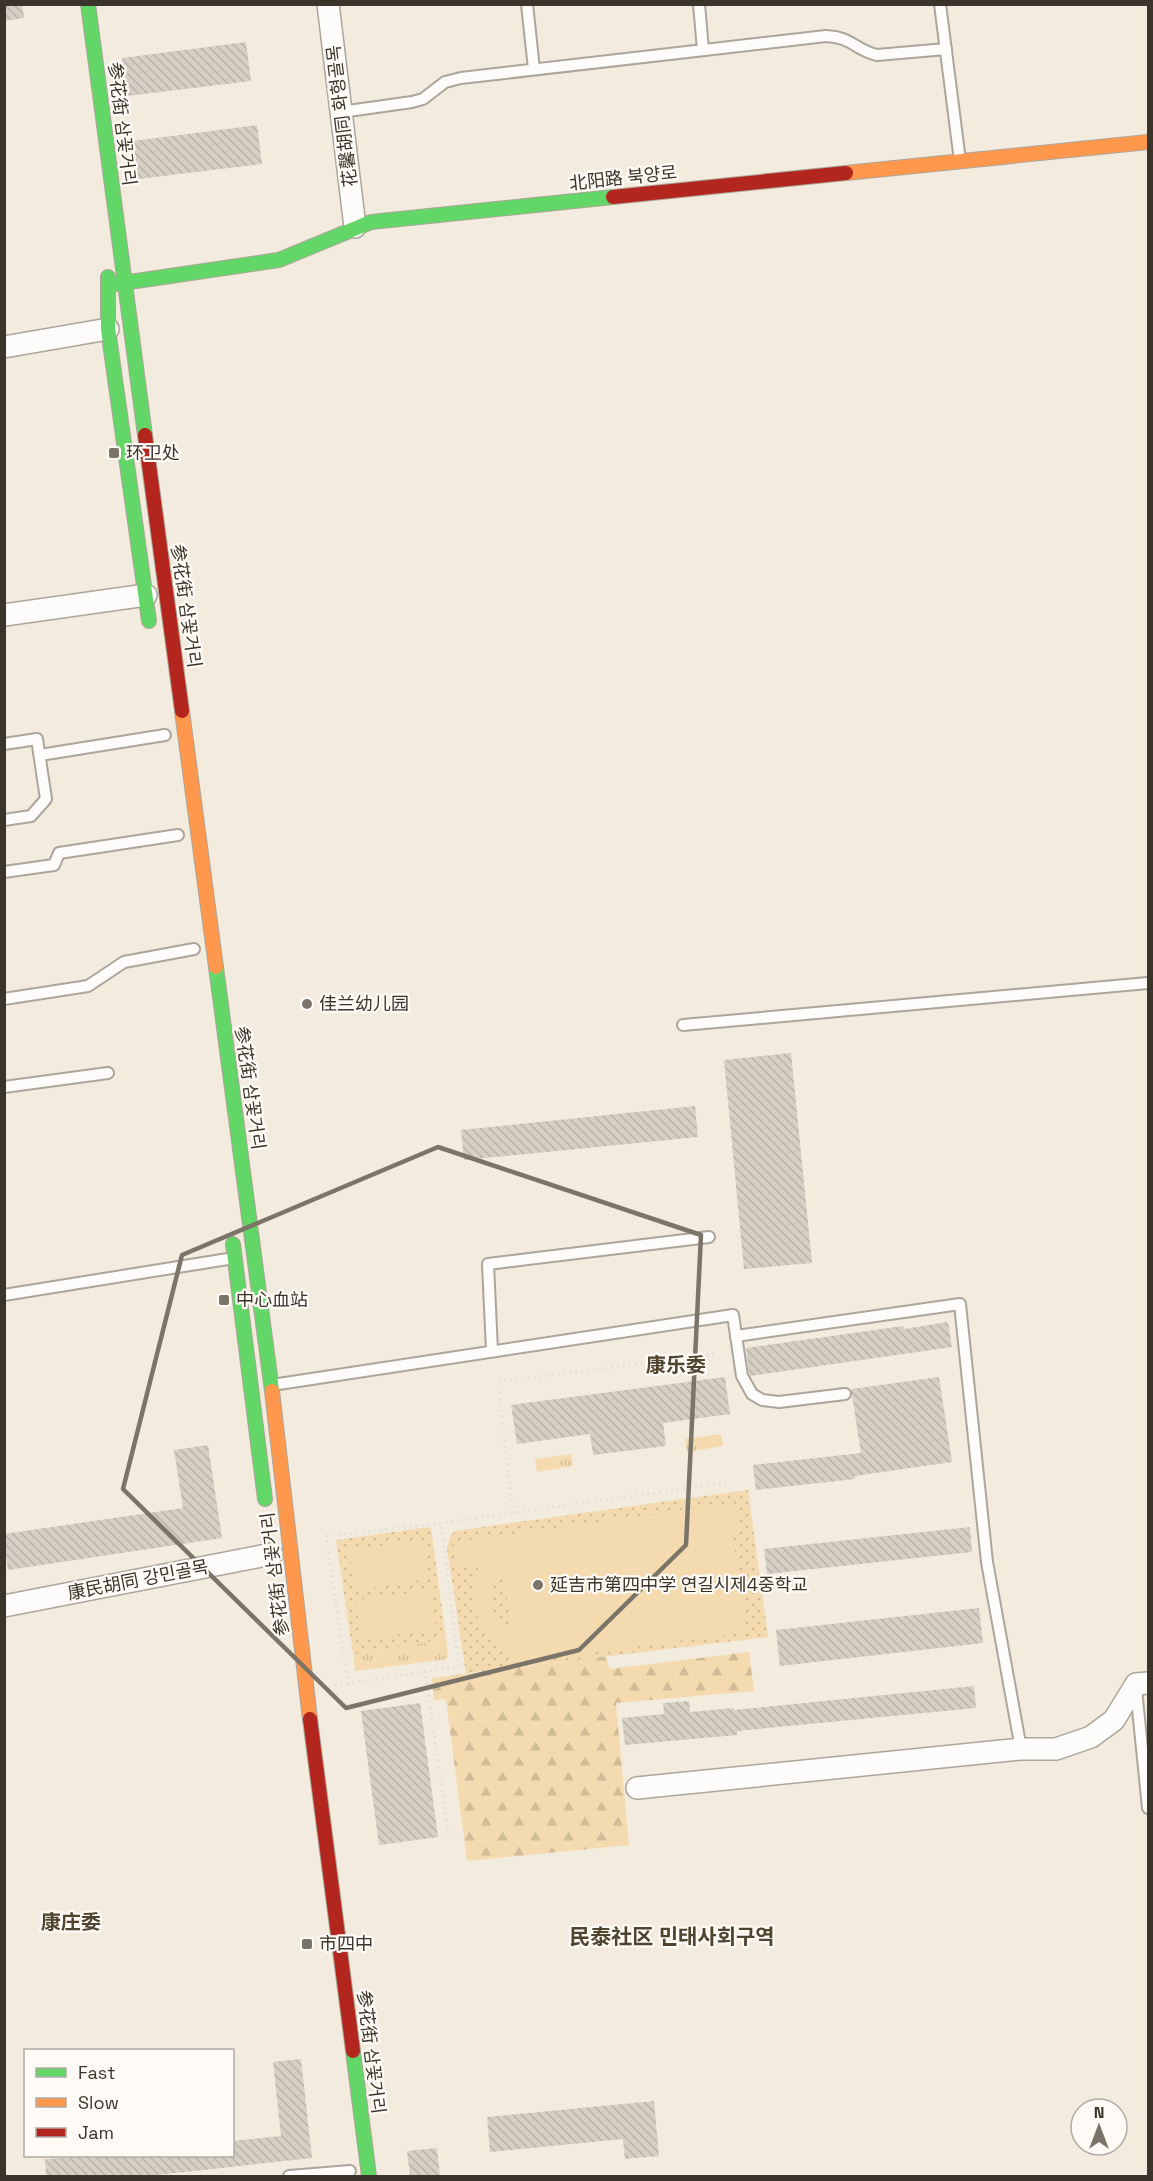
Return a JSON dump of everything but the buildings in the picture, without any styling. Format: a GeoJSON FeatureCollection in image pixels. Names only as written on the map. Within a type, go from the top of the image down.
{"type":"FeatureCollection","features":[{"type":"Feature","properties":{"kind":"main road","name":"参花街 삼꽃거리"},"geometry":{"type":"LineString","coordinates":[[88,4],[271,1385],[307,1692],[369,2176]]}},
{"type":"Feature","properties":{"kind":"main road","name":"北阳路 북양로"},"geometry":{"type":"LineString","coordinates":[[109,285],[279,260],[355,227],[372,222],[1149,142]]}},
{"type":"Feature","properties":{"kind":"main road"},"geometry":{"type":"LineString","coordinates":[[106,261],[109,285],[108,329],[151,630]]}},
{"type":"Feature","properties":{"kind":"main road","name":"参花街 삼꽃거리"},"geometry":{"type":"LineString","coordinates":[[232,1236],[266,1507]]}},
{"type":"Feature","properties":{"kind":"street","name":"花馨胡同 화형골목"},"geometry":{"type":"LineString","coordinates":[[328,4],[355,227]]}},
{"type":"Feature","properties":{"kind":"street"},"geometry":{"type":"LineString","coordinates":[[4,347],[108,329]]}},
{"type":"Feature","properties":{"kind":"street"},"geometry":{"type":"LineString","coordinates":[[4,615],[146,596]]}},
{"type":"Feature","properties":{"kind":"street","name":"康民胡同 강민골목"},"geometry":{"type":"LineString","coordinates":[[4,1606],[272,1554]]}},
{"type":"Feature","properties":{"kind":"street"},"geometry":{"type":"LineString","coordinates":[[637,1788],[1021,1749],[1056,1749],[1091,1737],[1114,1720],[1142,1683]]}},
{"type":"Feature","properties":{"kind":"lane"},"geometry":{"type":"LineString","coordinates":[[527,4],[534,69]]}},
{"type":"Feature","properties":{"kind":"lane"},"geometry":{"type":"LineString","coordinates":[[699,4],[703,50]]}},
{"type":"Feature","properties":{"kind":"lane"},"geometry":{"type":"LineString","coordinates":[[940,4],[960,161]]}},
{"type":"Feature","properties":{"kind":"lane"},"geometry":{"type":"LineString","coordinates":[[341,112],[423,99],[445,82],[460,78],[826,36],[840,36],[868,53],[877,55],[946,49]]}},
{"type":"Feature","properties":{"kind":"lane"},"geometry":{"type":"LineString","coordinates":[[40,755],[165,735]]}},
{"type":"Feature","properties":{"kind":"lane"},"geometry":{"type":"LineString","coordinates":[[4,744],[37,739],[46,799],[31,816],[4,820]]}},
{"type":"Feature","properties":{"kind":"lane"},"geometry":{"type":"LineString","coordinates":[[4,872],[54,864],[59,853],[178,835]]}},
{"type":"Feature","properties":{"kind":"lane"},"geometry":{"type":"LineString","coordinates":[[4,999],[88,986],[124,962],[194,950]]}},
{"type":"Feature","properties":{"kind":"lane"},"geometry":{"type":"LineString","coordinates":[[683,1025],[1149,983]]}},
{"type":"Feature","properties":{"kind":"lane"},"geometry":{"type":"LineString","coordinates":[[4,1088],[108,1073]]}},
{"type":"Feature","properties":{"kind":"lane"},"geometry":{"type":"LineString","coordinates":[[492,1351],[488,1264],[709,1237]]}},
{"type":"Feature","properties":{"kind":"lane"},"geometry":{"type":"LineString","coordinates":[[4,1295],[234,1258]]}},
{"type":"Feature","properties":{"kind":"lane"},"geometry":{"type":"LineString","coordinates":[[736,1336],[960,1304],[987,1562],[1021,1749]]}},
{"type":"Feature","properties":{"kind":"lane"},"geometry":{"type":"LineString","coordinates":[[271,1385],[733,1315],[742,1376],[752,1394],[762,1400],[779,1402],[845,1394]]}},
{"type":"Feature","properties":{"kind":"lane"},"geometry":{"type":"LineString","coordinates":[[1142,1683],[1149,1808]]}},
{"type":"Feature","properties":{"kind":"lane"},"geometry":{"type":"LineString","coordinates":[[289,2176],[349,2169]]}},
{"type":"Feature","properties":{"kind":"path"},"geometry":{"type":"LineString","coordinates":[[513,1513],[498,1382],[717,1354]]}},
{"type":"Feature","properties":{"kind":"path"},"geometry":{"type":"LineString","coordinates":[[348,1684],[326,1536],[441,1523],[731,1482]]}},
{"type":"Feature","properties":{"kind":"path"},"geometry":{"type":"LineString","coordinates":[[307,1692],[459,1666],[441,1523]]}},
{"type":"Feature","properties":{"kind":"path"},"geometry":{"type":"LineString","coordinates":[[425,1671],[448,1837]]}},
{"type":"Feature","properties":{"kind":"highlighted area"},"geometry":{"type":"Polygon","coordinates":[[[438,1147],[701,1235],[686,1545],[579,1650],[346,1708],[123,1489],[182,1255],[438,1147]]]}},
{"type":"Feature","properties":{"kind":"green space"},"geometry":{"type":"Polygon","coordinates":[[[721,1434],[723,1446],[687,1452],[685,1439],[721,1434]]]}},
{"type":"Feature","properties":{"kind":"green space"},"geometry":{"type":"Polygon","coordinates":[[[571,1454],[573,1466],[537,1472],[535,1459],[571,1454]]]}},
{"type":"Feature","properties":{"kind":"green space"},"geometry":{"type":"Polygon","coordinates":[[[748,1490],[768,1637],[466,1673],[447,1549],[450,1536],[455,1531],[748,1490]]]}},
{"type":"Feature","properties":{"kind":"green space"},"geometry":{"type":"Polygon","coordinates":[[[735,1503],[740,1529],[732,1530],[746,1632],[515,1663],[514,1654],[502,1648],[492,1639],[478,1617],[473,1592],[480,1566],[456,1568],[453,1542],[735,1503]],[[503,1569],[493,1588],[491,1606],[497,1622],[512,1638],[503,1569]]]}},
{"type":"Feature","properties":{"kind":"green space"},"geometry":{"type":"Polygon","coordinates":[[[431,1527],[446,1639],[353,1654],[336,1540],[431,1527]]]}},
{"type":"Feature","properties":{"kind":"green space"},"geometry":{"type":"Polygon","coordinates":[[[424,1540],[429,1579],[355,1590],[349,1550],[424,1540]]]}},
{"type":"Feature","properties":{"kind":"green space"},"geometry":{"type":"Polygon","coordinates":[[[431,1590],[436,1629],[362,1640],[356,1600],[431,1590]]]}},
{"type":"Feature","properties":{"kind":"green space"},"geometry":{"type":"Polygon","coordinates":[[[446,1639],[448,1659],[355,1671],[353,1654],[446,1639]]]}},
{"type":"Feature","properties":{"kind":"green space"},"geometry":{"type":"Polygon","coordinates":[[[749,1652],[754,1691],[616,1703],[629,1845],[467,1861],[446,1699],[434,1700],[432,1678],[606,1656],[609,1669],[749,1652]]]}},
{"type":"Feature","properties":{"kind":"traffic: fast"},"geometry":{"type":"LineString","coordinates":[[88,4],[145,435]]}},
{"type":"Feature","properties":{"kind":"traffic: fast"},"geometry":{"type":"LineString","coordinates":[[109,285],[279,260],[371,222],[613,197]]}},
{"type":"Feature","properties":{"kind":"traffic: fast"},"geometry":{"type":"LineString","coordinates":[[108,277],[108,329],[149,621]]}},
{"type":"Feature","properties":{"kind":"traffic: fast"},"geometry":{"type":"LineString","coordinates":[[216,967],[272,1391]]}},
{"type":"Feature","properties":{"kind":"traffic: fast"},"geometry":{"type":"LineString","coordinates":[[233,1244],[265,1499]]}},
{"type":"Feature","properties":{"kind":"traffic: fast"},"geometry":{"type":"LineString","coordinates":[[353,2051],[369,2176]]}},
{"type":"Feature","properties":{"kind":"traffic: slow"},"geometry":{"type":"LineString","coordinates":[[846,173],[1148,142]]}},
{"type":"Feature","properties":{"kind":"traffic: slow"},"geometry":{"type":"LineString","coordinates":[[182,711],[216,967]]}},
{"type":"Feature","properties":{"kind":"traffic: slow"},"geometry":{"type":"LineString","coordinates":[[272,1391],[310,1719]]}},
{"type":"Feature","properties":{"kind":"traffic: jam"},"geometry":{"type":"LineString","coordinates":[[613,197],[846,173]]}},
{"type":"Feature","properties":{"kind":"traffic: jam"},"geometry":{"type":"LineString","coordinates":[[145,435],[182,711]]}},
{"type":"Feature","properties":{"kind":"traffic: jam"},"geometry":{"type":"LineString","coordinates":[[310,1719],[353,2051]]}},
{"type":"Feature","properties":{"kind":"place","name":"环卫处"},"geometry":{"type":"Point","coordinates":[114,453]}},
{"type":"Feature","properties":{"kind":"place","name":"佳兰幼儿园"},"geometry":{"type":"Point","coordinates":[307,1004]}},
{"type":"Feature","properties":{"kind":"place","name":"中心血站"},"geometry":{"type":"Point","coordinates":[224,1300]}},
{"type":"Feature","properties":{"kind":"place","name":"延吉市第四中学 연길시제4중학교"},"geometry":{"type":"Point","coordinates":[538,1585]}},
{"type":"Feature","properties":{"kind":"place","name":"市四中"},"geometry":{"type":"Point","coordinates":[307,1944]}},
{"type":"Feature","properties":{"kind":"district","name":"康乐委"},"geometry":{"type":"Point","coordinates":[676,1365]}},
{"type":"Feature","properties":{"kind":"district","name":"康庄委"},"geometry":{"type":"Point","coordinates":[71,1922]}},
{"type":"Feature","properties":{"kind":"district","name":"民泰社区 민태사회구역"},"geometry":{"type":"Point","coordinates":[672,1937]}}]}
